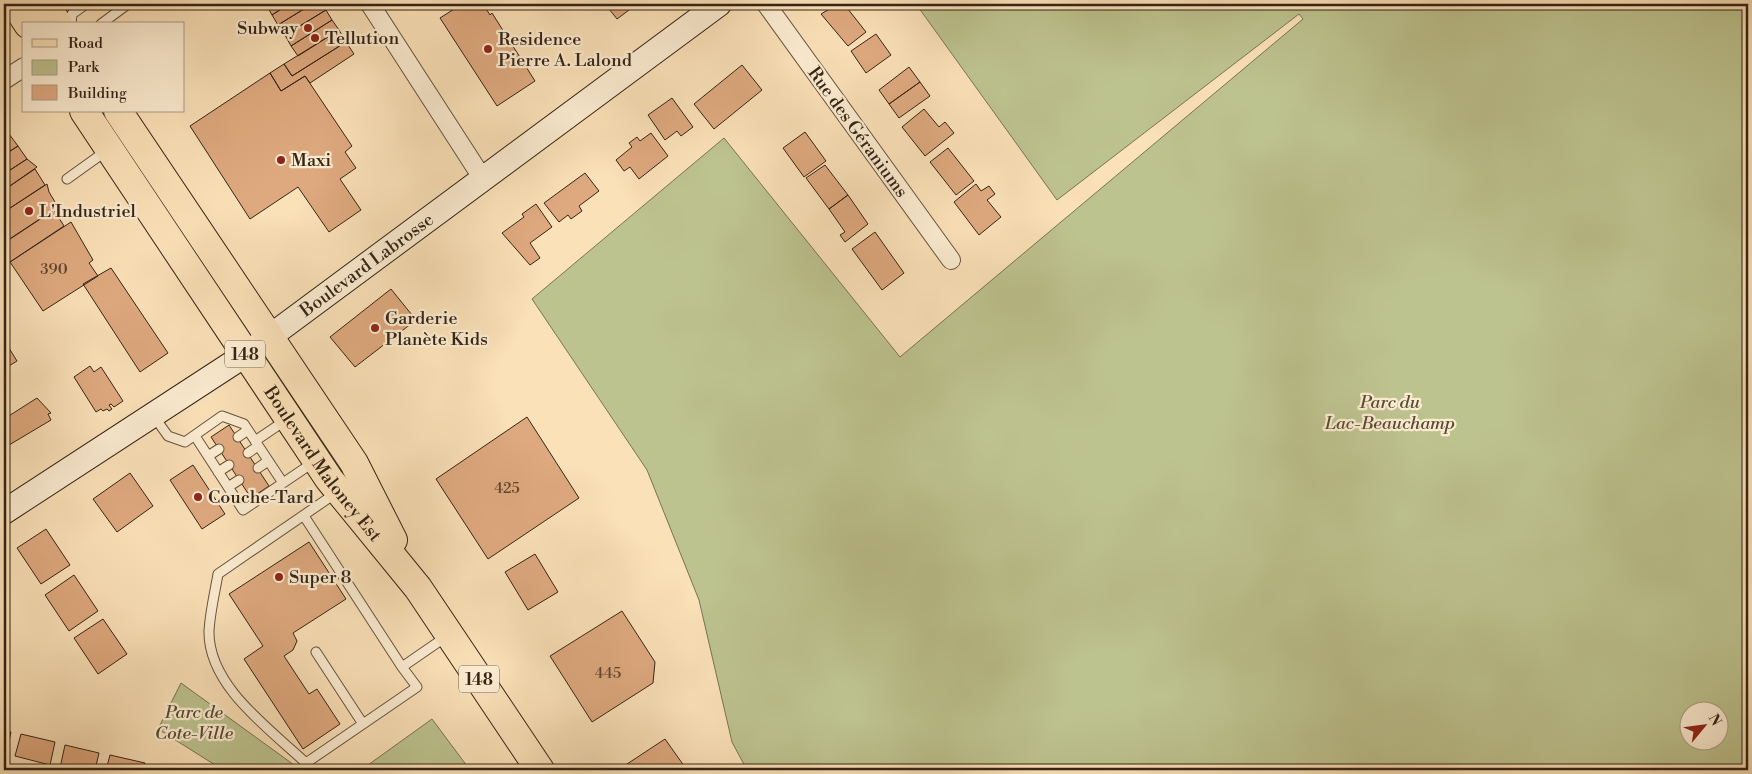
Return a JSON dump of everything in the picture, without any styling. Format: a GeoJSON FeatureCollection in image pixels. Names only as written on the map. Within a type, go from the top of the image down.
{"type":"FeatureCollection","features":[{"type":"Feature","properties":{"kind":"main road"},"geometry":{"type":"LineString","coordinates":[[15,4],[27,22]]}},
{"type":"Feature","properties":{"kind":"main road"},"geometry":{"type":"LineString","coordinates":[[45,4],[57,22]]}},
{"type":"Feature","properties":{"kind":"main road","name":"Boulevard Labrosse"},"geometry":{"type":"LineString","coordinates":[[4,512],[245,355],[719,4]]}},
{"type":"Feature","properties":{"kind":"main road","name":"Boulevard Maloney Est"},"geometry":{"type":"LineString","coordinates":[[85,112],[316,460],[339,492],[418,588],[540,770]]}},
{"type":"Feature","properties":{"kind":"main road","name":"Boulevard Maloney Est"},"geometry":{"type":"LineString","coordinates":[[119,112],[354,463],[418,588]]}},
{"type":"Feature","properties":{"kind":"street"},"geometry":{"type":"LineString","coordinates":[[370,4],[483,178]]}},
{"type":"Feature","properties":{"kind":"street","name":"Rue des Géraniums"},"geometry":{"type":"LineString","coordinates":[[766,4],[951,260]]}},
{"type":"Feature","properties":{"kind":"street"},"geometry":{"type":"LineString","coordinates":[[4,80],[22,68]]}},
{"type":"Feature","properties":{"kind":"lane"},"geometry":{"type":"LineString","coordinates":[[71,22],[72,14],[86,4]]}},
{"type":"Feature","properties":{"kind":"lane"},"geometry":{"type":"LineString","coordinates":[[103,22],[128,4]]}},
{"type":"Feature","properties":{"kind":"lane"},"geometry":{"type":"LineString","coordinates":[[67,179],[109,149]]}},
{"type":"Feature","properties":{"kind":"lane"},"geometry":{"type":"LineString","coordinates":[[153,415],[168,436],[185,442],[222,416],[244,424],[283,483]]}},
{"type":"Feature","properties":{"kind":"lane"},"geometry":{"type":"LineString","coordinates":[[248,453],[289,418]]}},
{"type":"Feature","properties":{"kind":"lane"},"geometry":{"type":"LineString","coordinates":[[238,437],[248,430]]}},
{"type":"Feature","properties":{"kind":"lane"},"geometry":{"type":"LineString","coordinates":[[195,436],[243,510],[316,460]]}},
{"type":"Feature","properties":{"kind":"lane"},"geometry":{"type":"LineString","coordinates":[[208,456],[219,449]]}},
{"type":"Feature","properties":{"kind":"lane"},"geometry":{"type":"LineString","coordinates":[[258,468],[268,461]]}},
{"type":"Feature","properties":{"kind":"lane"},"geometry":{"type":"LineString","coordinates":[[218,472],[229,465]]}},
{"type":"Feature","properties":{"kind":"lane"},"geometry":{"type":"LineString","coordinates":[[228,487],[239,480]]}},
{"type":"Feature","properties":{"kind":"lane"},"geometry":{"type":"LineString","coordinates":[[304,516],[417,687],[306,763],[238,699],[215,666],[209,631],[218,574],[339,492]]}},
{"type":"Feature","properties":{"kind":"lane"},"geometry":{"type":"LineString","coordinates":[[402,666],[449,635]]}},
{"type":"Feature","properties":{"kind":"lane"},"geometry":{"type":"LineString","coordinates":[[316,652],[363,724]]}},
{"type":"Feature","properties":{"kind":"green space","name":"Parc du Lac-Beauchamp"},"geometry":{"type":"Polygon","coordinates":[[[916,4],[1748,4],[1748,770],[747,770],[732,742],[699,600],[647,470],[532,299],[724,138],[900,357],[1303,19],[1299,14],[1057,200],[916,4]]]}},
{"type":"Feature","properties":{"kind":"green space","name":"Parc de Cote-Ville"},"geometry":{"type":"Polygon","coordinates":[[[181,683],[301,770],[223,770],[158,729],[181,683]]]}},
{"type":"Feature","properties":{"kind":"green space"},"geometry":{"type":"Polygon","coordinates":[[[432,719],[470,770],[361,770],[432,719]]]}},
{"type":"Feature","properties":{"kind":"building"},"geometry":{"type":"Polygon","coordinates":[[[266,4],[289,4],[272,15],[266,4]]]}},
{"type":"Feature","properties":{"kind":"building"},"geometry":{"type":"Polygon","coordinates":[[[289,4],[312,4],[278,25],[272,15],[289,4]]]}},
{"type":"Feature","properties":{"kind":"building"},"geometry":{"type":"Polygon","coordinates":[[[312,4],[322,4],[326,10],[285,35],[278,25],[312,4]]]}},
{"type":"Feature","properties":{"kind":"building","name":"Residence Pierre A. Lalond"},"geometry":{"type":"Polygon","coordinates":[[[462,4],[483,4],[490,15],[492,13],[535,81],[497,106],[440,18],[462,4]]]}},
{"type":"Feature","properties":{"kind":"building"},"geometry":{"type":"Polygon","coordinates":[[[605,4],[637,4],[617,19],[605,4]]]}},
{"type":"Feature","properties":{"kind":"building"},"geometry":{"type":"Polygon","coordinates":[[[838,4],[844,4],[866,32],[848,46],[821,14],[838,4]]]}},
{"type":"Feature","properties":{"kind":"building","name":"Subway"},"geometry":{"type":"Polygon","coordinates":[[[326,10],[332,20],[291,46],[285,35],[326,10]]]}},
{"type":"Feature","properties":{"kind":"building","name":"Tellution"},"geometry":{"type":"Polygon","coordinates":[[[332,20],[339,30],[298,56],[291,46],[332,20]]]}},
{"type":"Feature","properties":{"kind":"building"},"geometry":{"type":"Polygon","coordinates":[[[339,30],[346,42],[292,76],[284,64],[339,30]]]}},
{"type":"Feature","properties":{"kind":"building"},"geometry":{"type":"Polygon","coordinates":[[[876,34],[891,55],[866,73],[851,51],[876,34]]]}},
{"type":"Feature","properties":{"kind":"building"},"geometry":{"type":"Polygon","coordinates":[[[346,42],[354,54],[310,83],[305,76],[281,91],[270,73],[284,64],[292,76],[346,42]]]}},
{"type":"Feature","properties":{"kind":"building"},"geometry":{"type":"Polygon","coordinates":[[[742,65],[762,90],[714,129],[694,104],[742,65]]]}},
{"type":"Feature","properties":{"kind":"building"},"geometry":{"type":"Polygon","coordinates":[[[909,67],[920,82],[889,104],[879,90],[909,67]]]}},
{"type":"Feature","properties":{"kind":"building","name":"Maxi"},"geometry":{"type":"Polygon","coordinates":[[[270,73],[281,91],[305,76],[352,146],[345,152],[356,168],[340,179],[361,210],[329,232],[298,187],[250,219],[190,126],[270,73]]]}},
{"type":"Feature","properties":{"kind":"building"},"geometry":{"type":"Polygon","coordinates":[[[920,82],[930,96],[899,118],[889,104],[920,82]]]}},
{"type":"Feature","properties":{"kind":"building"},"geometry":{"type":"Polygon","coordinates":[[[672,98],[693,127],[681,136],[677,131],[665,140],[648,115],[672,98]]]}},
{"type":"Feature","properties":{"kind":"building"},"geometry":{"type":"Polygon","coordinates":[[[924,109],[939,127],[945,122],[954,133],[925,156],[902,127],[924,109]]]}},
{"type":"Feature","properties":{"kind":"building"},"geometry":{"type":"Polygon","coordinates":[[[4,117],[9,134],[18,146],[4,155],[4,117]]]}},
{"type":"Feature","properties":{"kind":"building"},"geometry":{"type":"Polygon","coordinates":[[[805,132],[826,161],[804,177],[783,148],[805,132]]]}},
{"type":"Feature","properties":{"kind":"building"},"geometry":{"type":"Polygon","coordinates":[[[651,133],[668,156],[639,179],[630,167],[624,171],[616,160],[632,147],[629,143],[637,137],[640,141],[651,133]]]}},
{"type":"Feature","properties":{"kind":"building"},"geometry":{"type":"Polygon","coordinates":[[[18,146],[27,159],[4,174],[4,155],[18,146]]]}},
{"type":"Feature","properties":{"kind":"building"},"geometry":{"type":"Polygon","coordinates":[[[948,148],[974,181],[956,195],[930,162],[948,148]]]}},
{"type":"Feature","properties":{"kind":"building"},"geometry":{"type":"Polygon","coordinates":[[[27,159],[37,167],[4,190],[4,174],[27,159]]]}},
{"type":"Feature","properties":{"kind":"building"},"geometry":{"type":"Polygon","coordinates":[[[825,165],[848,195],[829,209],[806,178],[825,165]]]}},
{"type":"Feature","properties":{"kind":"building"},"geometry":{"type":"Polygon","coordinates":[[[35,169],[45,185],[4,212],[4,190],[35,169]]]}},
{"type":"Feature","properties":{"kind":"building"},"geometry":{"type":"Polygon","coordinates":[[[585,173],[599,191],[579,206],[582,211],[571,219],[568,215],[559,222],[544,203],[585,173]]]}},
{"type":"Feature","properties":{"kind":"building","name":"L'Industriel"},"geometry":{"type":"Polygon","coordinates":[[[47,184],[49,192],[58,207],[8,240],[4,234],[4,212],[47,184]]]}},
{"type":"Feature","properties":{"kind":"building"},"geometry":{"type":"Polygon","coordinates":[[[976,184],[981,191],[989,186],[995,194],[987,200],[1001,217],[979,235],[954,202],[976,184]]]}},
{"type":"Feature","properties":{"kind":"building"},"geometry":{"type":"Polygon","coordinates":[[[848,195],[868,224],[845,242],[840,235],[845,232],[829,209],[848,195]]]}},
{"type":"Feature","properties":{"kind":"building"},"geometry":{"type":"Polygon","coordinates":[[[536,204],[552,227],[530,243],[540,258],[530,265],[502,233],[524,217],[522,214],[536,204]]]}},
{"type":"Feature","properties":{"kind":"building"},"geometry":{"type":"Polygon","coordinates":[[[54,210],[64,226],[10,262],[4,253],[4,243],[54,210]]]}},
{"type":"Feature","properties":{"kind":"building"},"geometry":{"type":"Polygon","coordinates":[[[71,222],[93,260],[89,263],[98,276],[43,311],[10,262],[71,222]]]}},
{"type":"Feature","properties":{"kind":"building"},"geometry":{"type":"Polygon","coordinates":[[[875,232],[904,273],[882,290],[852,249],[875,232]]]}},
{"type":"Feature","properties":{"kind":"building"},"geometry":{"type":"Polygon","coordinates":[[[111,268],[168,353],[140,372],[83,284],[111,268]]]}},
{"type":"Feature","properties":{"kind":"building"},"geometry":{"type":"Polygon","coordinates":[[[391,289],[416,320],[355,367],[330,337],[391,289]]]}},
{"type":"Feature","properties":{"kind":"building"},"geometry":{"type":"Polygon","coordinates":[[[4,340],[17,361],[4,369],[4,340]]]}},
{"type":"Feature","properties":{"kind":"building"},"geometry":{"type":"Polygon","coordinates":[[[90,366],[94,372],[101,367],[123,401],[114,407],[111,404],[109,405],[112,409],[109,411],[101,409],[96,412],[74,377],[90,366]]]}},
{"type":"Feature","properties":{"kind":"building"},"geometry":{"type":"Polygon","coordinates":[[[37,398],[51,413],[48,414],[51,420],[4,448],[4,419],[37,398]]]}},
{"type":"Feature","properties":{"kind":"building"},"geometry":{"type":"Polygon","coordinates":[[[527,417],[579,498],[488,559],[436,479],[527,417]]]}},
{"type":"Feature","properties":{"kind":"building"},"geometry":{"type":"Polygon","coordinates":[[[229,425],[269,486],[251,498],[211,437],[229,425]]]}},
{"type":"Feature","properties":{"kind":"building","name":"Couche-Tard"},"geometry":{"type":"Polygon","coordinates":[[[193,465],[225,514],[202,529],[170,480],[193,465]]]}},
{"type":"Feature","properties":{"kind":"building"},"geometry":{"type":"Polygon","coordinates":[[[130,473],[153,506],[117,532],[93,499],[130,473]]]}},
{"type":"Feature","properties":{"kind":"building"},"geometry":{"type":"Polygon","coordinates":[[[46,529],[70,565],[41,584],[17,548],[46,529]]]}},
{"type":"Feature","properties":{"kind":"building"},"geometry":{"type":"Polygon","coordinates":[[[309,542],[346,599],[293,633],[297,641],[293,650],[284,656],[309,694],[317,689],[340,724],[303,749],[244,659],[263,646],[229,594],[309,542]]]}},
{"type":"Feature","properties":{"kind":"building"},"geometry":{"type":"Polygon","coordinates":[[[535,554],[558,592],[528,610],[505,572],[535,554]]]}},
{"type":"Feature","properties":{"kind":"building"},"geometry":{"type":"Polygon","coordinates":[[[74,575],[98,611],[69,631],[45,595],[74,575]]]}},
{"type":"Feature","properties":{"kind":"building"},"geometry":{"type":"Polygon","coordinates":[[[622,611],[655,662],[653,683],[592,722],[550,656],[622,611]]]}},
{"type":"Feature","properties":{"kind":"building"},"geometry":{"type":"Polygon","coordinates":[[[103,619],[127,654],[98,674],[74,638],[103,619]]]}},
{"type":"Feature","properties":{"kind":"building"},"geometry":{"type":"Polygon","coordinates":[[[4,731],[11,732],[6,755],[4,754],[4,731]]]}},
{"type":"Feature","properties":{"kind":"building"},"geometry":{"type":"Polygon","coordinates":[[[21,734],[55,742],[50,765],[15,756],[21,734]]]}},
{"type":"Feature","properties":{"kind":"building"},"geometry":{"type":"Polygon","coordinates":[[[665,739],[687,770],[626,770],[624,766],[665,739]]]}},
{"type":"Feature","properties":{"kind":"building"},"geometry":{"type":"Polygon","coordinates":[[[65,745],[99,753],[95,770],[60,768],[65,745]]]}},
{"type":"Feature","properties":{"kind":"building"},"geometry":{"type":"Polygon","coordinates":[[[110,755],[145,763],[143,770],[106,770],[110,755]]]}},
{"type":"Feature","properties":{"kind":"building"},"geometry":{"type":"Polygon","coordinates":[[[163,765],[171,770],[160,770],[163,765]]]}},
{"type":"Feature","properties":{"kind":"place","name":"Subway"},"geometry":{"type":"Point","coordinates":[308,28]}},
{"type":"Feature","properties":{"kind":"place","name":"Tellution"},"geometry":{"type":"Point","coordinates":[315,38]}},
{"type":"Feature","properties":{"kind":"place","name":"Residence Pierre A. Lalond"},"geometry":{"type":"Point","coordinates":[488,49]}},
{"type":"Feature","properties":{"kind":"place","name":"Maxi"},"geometry":{"type":"Point","coordinates":[281,160]}},
{"type":"Feature","properties":{"kind":"place","name":"L'Industriel"},"geometry":{"type":"Point","coordinates":[29,211]}},
{"type":"Feature","properties":{"kind":"place","name":"Garderie Planète Kids"},"geometry":{"type":"Point","coordinates":[375,328]}},
{"type":"Feature","properties":{"kind":"place","name":"Couche-Tard"},"geometry":{"type":"Point","coordinates":[198,497]}},
{"type":"Feature","properties":{"kind":"place","name":"Super 8"},"geometry":{"type":"Point","coordinates":[279,577]}}]}
